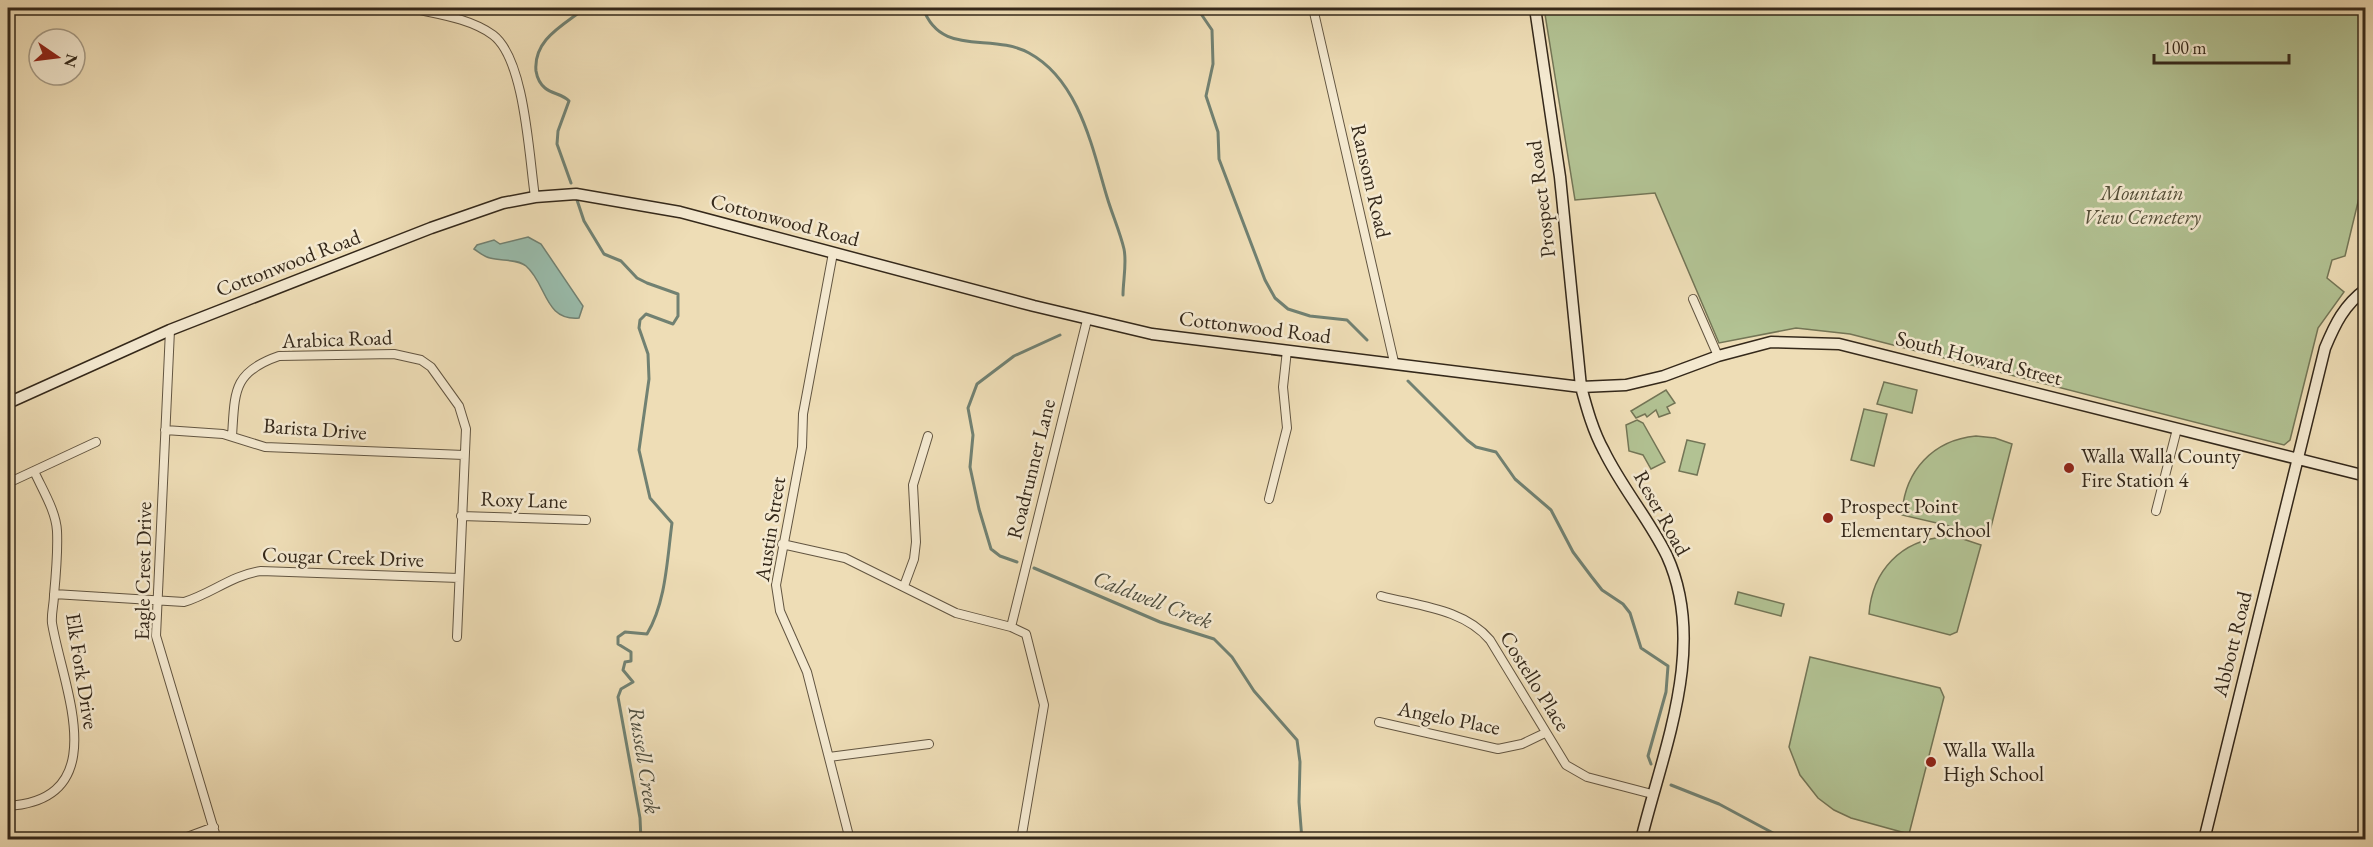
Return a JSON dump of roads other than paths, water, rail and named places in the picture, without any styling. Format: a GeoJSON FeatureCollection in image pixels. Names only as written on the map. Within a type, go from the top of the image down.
{"type":"FeatureCollection","features":[{"type":"Feature","properties":{"kind":"street"},"geometry":{"type":"LineString","coordinates":[[410,8],[460,20],[493,35],[512,58],[519,87],[535,197]]}},
{"type":"Feature","properties":{"kind":"street","name":"Ransom Road"},"geometry":{"type":"LineString","coordinates":[[1313,8],[1394,362]]}},
{"type":"Feature","properties":{"kind":"street","name":"Prospect Road"},"geometry":{"type":"LineString","coordinates":[[1535,8],[1560,177],[1581,387]]}},
{"type":"Feature","properties":{"kind":"street","name":"Cottonwood Road"},"geometry":{"type":"LineString","coordinates":[[8,403],[170,330],[431,228],[502,203],[535,197],[576,194],[680,212],[1087,320],[1152,334],[1394,362],[1581,387]]}},
{"type":"Feature","properties":{"kind":"street","name":"Austin Street"},"geometry":{"type":"LineString","coordinates":[[833,253],[803,414],[802,447],[776,585],[780,611],[807,672],[850,840]]}},
{"type":"Feature","properties":{"kind":"street","name":"Abbott Road"},"geometry":{"type":"LineString","coordinates":[[2204,840],[2325,348],[2338,318],[2354,297],[2366,289]]}},
{"type":"Feature","properties":{"kind":"street"},"geometry":{"type":"LineString","coordinates":[[1693,299],[1718,356]]}},
{"type":"Feature","properties":{"kind":"street","name":"Roadrunner Lane"},"geometry":{"type":"LineString","coordinates":[[1011,627],[1087,320]]}},
{"type":"Feature","properties":{"kind":"street","name":"Eagle Crest Drive"},"geometry":{"type":"LineString","coordinates":[[170,330],[156,636],[217,840]]}},
{"type":"Feature","properties":{"kind":"street","name":"South Howard Street"},"geometry":{"type":"LineString","coordinates":[[1581,387],[1626,385],[1664,376],[1718,356],[1771,342],[1839,344],[2366,476]]}},
{"type":"Feature","properties":{"kind":"street"},"geometry":{"type":"LineString","coordinates":[[1269,500],[1287,428],[1283,387],[1287,350]]}},
{"type":"Feature","properties":{"kind":"street","name":"Arabica Road"},"geometry":{"type":"LineString","coordinates":[[232,436],[237,384],[244,375],[265,361],[279,356],[394,354],[421,360],[431,367],[459,406],[466,429],[457,637]]}},
{"type":"Feature","properties":{"kind":"street","name":"Reser Road"},"geometry":{"type":"LineString","coordinates":[[1581,387],[1590,420],[1604,452],[1668,558],[1676,581],[1684,620],[1681,681],[1641,840]]}},
{"type":"Feature","properties":{"kind":"street"},"geometry":{"type":"LineString","coordinates":[[2156,511],[2177,429]]}},
{"type":"Feature","properties":{"kind":"street","name":"Barista Drive"},"geometry":{"type":"LineString","coordinates":[[165,430],[232,436],[265,447],[464,455]]}},
{"type":"Feature","properties":{"kind":"street"},"geometry":{"type":"LineString","coordinates":[[904,586],[914,559],[916,542],[913,484],[928,436]]}},
{"type":"Feature","properties":{"kind":"street"},"geometry":{"type":"LineString","coordinates":[[8,483],[96,442]]}},
{"type":"Feature","properties":{"kind":"street","name":"Elk Fork Drive"},"geometry":{"type":"LineString","coordinates":[[8,806],[21,805],[47,795],[64,780],[75,751],[73,706],[52,620],[57,529],[34,471]]}},
{"type":"Feature","properties":{"kind":"street","name":"Roxy Lane"},"geometry":{"type":"LineString","coordinates":[[461,516],[586,520]]}},
{"type":"Feature","properties":{"kind":"street"},"geometry":{"type":"LineString","coordinates":[[782,544],[845,558],[956,613],[1011,627],[1026,634],[1044,705],[1021,840]]}},
{"type":"Feature","properties":{"kind":"street","name":"Cougar Creek Drive"},"geometry":{"type":"LineString","coordinates":[[54,594],[184,602],[203,596],[243,574],[261,571],[459,578]]}},
{"type":"Feature","properties":{"kind":"street","name":"Costello Place"},"geometry":{"type":"LineString","coordinates":[[1381,596],[1463,617],[1479,627],[1490,640],[1566,765],[1587,777],[1652,794]]}},
{"type":"Feature","properties":{"kind":"street","name":"Angelo Place"},"geometry":{"type":"LineString","coordinates":[[1379,722],[1498,749],[1522,744],[1545,733]]}},
{"type":"Feature","properties":{"kind":"street"},"geometry":{"type":"LineString","coordinates":[[829,757],[929,744]]}},
{"type":"Feature","properties":{"kind":"street"},"geometry":{"type":"LineString","coordinates":[[179,840],[213,827]]}},
{"type":"Feature","properties":{"kind":"waterway","name":"Russell Creek"},"geometry":{"type":"LineString","coordinates":[[571,183],[557,144],[558,131],[569,101],[541,84],[536,73],[536,60],[545,41],[559,27],[585,8]]}},
{"type":"Feature","properties":{"kind":"waterway","name":"Caldwell Creek"},"geometry":{"type":"LineString","coordinates":[[923,8],[931,23],[942,33],[954,39],[999,44],[1029,53],[1046,65],[1072,97],[1089,137],[1124,249],[1123,295]]}},
{"type":"Feature","properties":{"kind":"waterway"},"geometry":{"type":"LineString","coordinates":[[1197,8],[1212,30],[1213,64],[1206,96],[1218,132],[1219,159],[1265,280],[1275,298],[1288,309],[1310,316],[1347,320],[1367,340]]}},
{"type":"Feature","properties":{"kind":"waterway","name":"Russell Creek"},"geometry":{"type":"LineString","coordinates":[[577,200],[584,221],[604,254],[621,261],[637,278],[678,294],[678,316],[673,324],[646,314],[640,320],[639,328],[648,354],[649,379],[639,450],[650,498],[672,523],[665,580],[658,608],[647,634],[625,632],[618,637],[618,644],[631,652],[631,661],[625,662],[623,670],[633,682],[621,689],[618,697],[640,818],[641,840]]}},
{"type":"Feature","properties":{"kind":"waterway","name":"Caldwell Creek"},"geometry":{"type":"LineString","coordinates":[[1017,562],[1000,556],[991,549],[970,467],[973,435],[968,408],[977,384],[1014,356],[1060,335]]}},
{"type":"Feature","properties":{"kind":"waterway"},"geometry":{"type":"LineString","coordinates":[[1408,381],[1467,440],[1476,447],[1496,452],[1515,479],[1551,510],[1573,552],[1591,576],[1602,590],[1623,604],[1630,613],[1641,648],[1668,666],[1666,692],[1648,756],[1651,764]]}},
{"type":"Feature","properties":{"kind":"waterway","name":"Caldwell Creek"},"geometry":{"type":"LineString","coordinates":[[1034,568],[1160,622],[1214,639],[1232,657],[1254,691],[1297,740],[1300,762],[1299,802],[1302,840]]}},
{"type":"Feature","properties":{"kind":"waterway"},"geometry":{"type":"LineString","coordinates":[[1671,785],[1719,804],[1773,833],[1779,840]]}},
{"type":"Feature","properties":{"kind":"place","name":"Walla Walla County Fire Station 4"},"geometry":{"type":"Point","coordinates":[2069,468]}},
{"type":"Feature","properties":{"kind":"place","name":"Prospect Point Elementary School"},"geometry":{"type":"Point","coordinates":[1828,518]}},
{"type":"Feature","properties":{"kind":"place","name":"Walla Walla High School"},"geometry":{"type":"Point","coordinates":[1931,762]}},
{"type":"Feature","properties":{"kind":"park label","name":"Mountain View Cemetery"},"geometry":{"type":"Point","coordinates":[2142,205]}}]}
